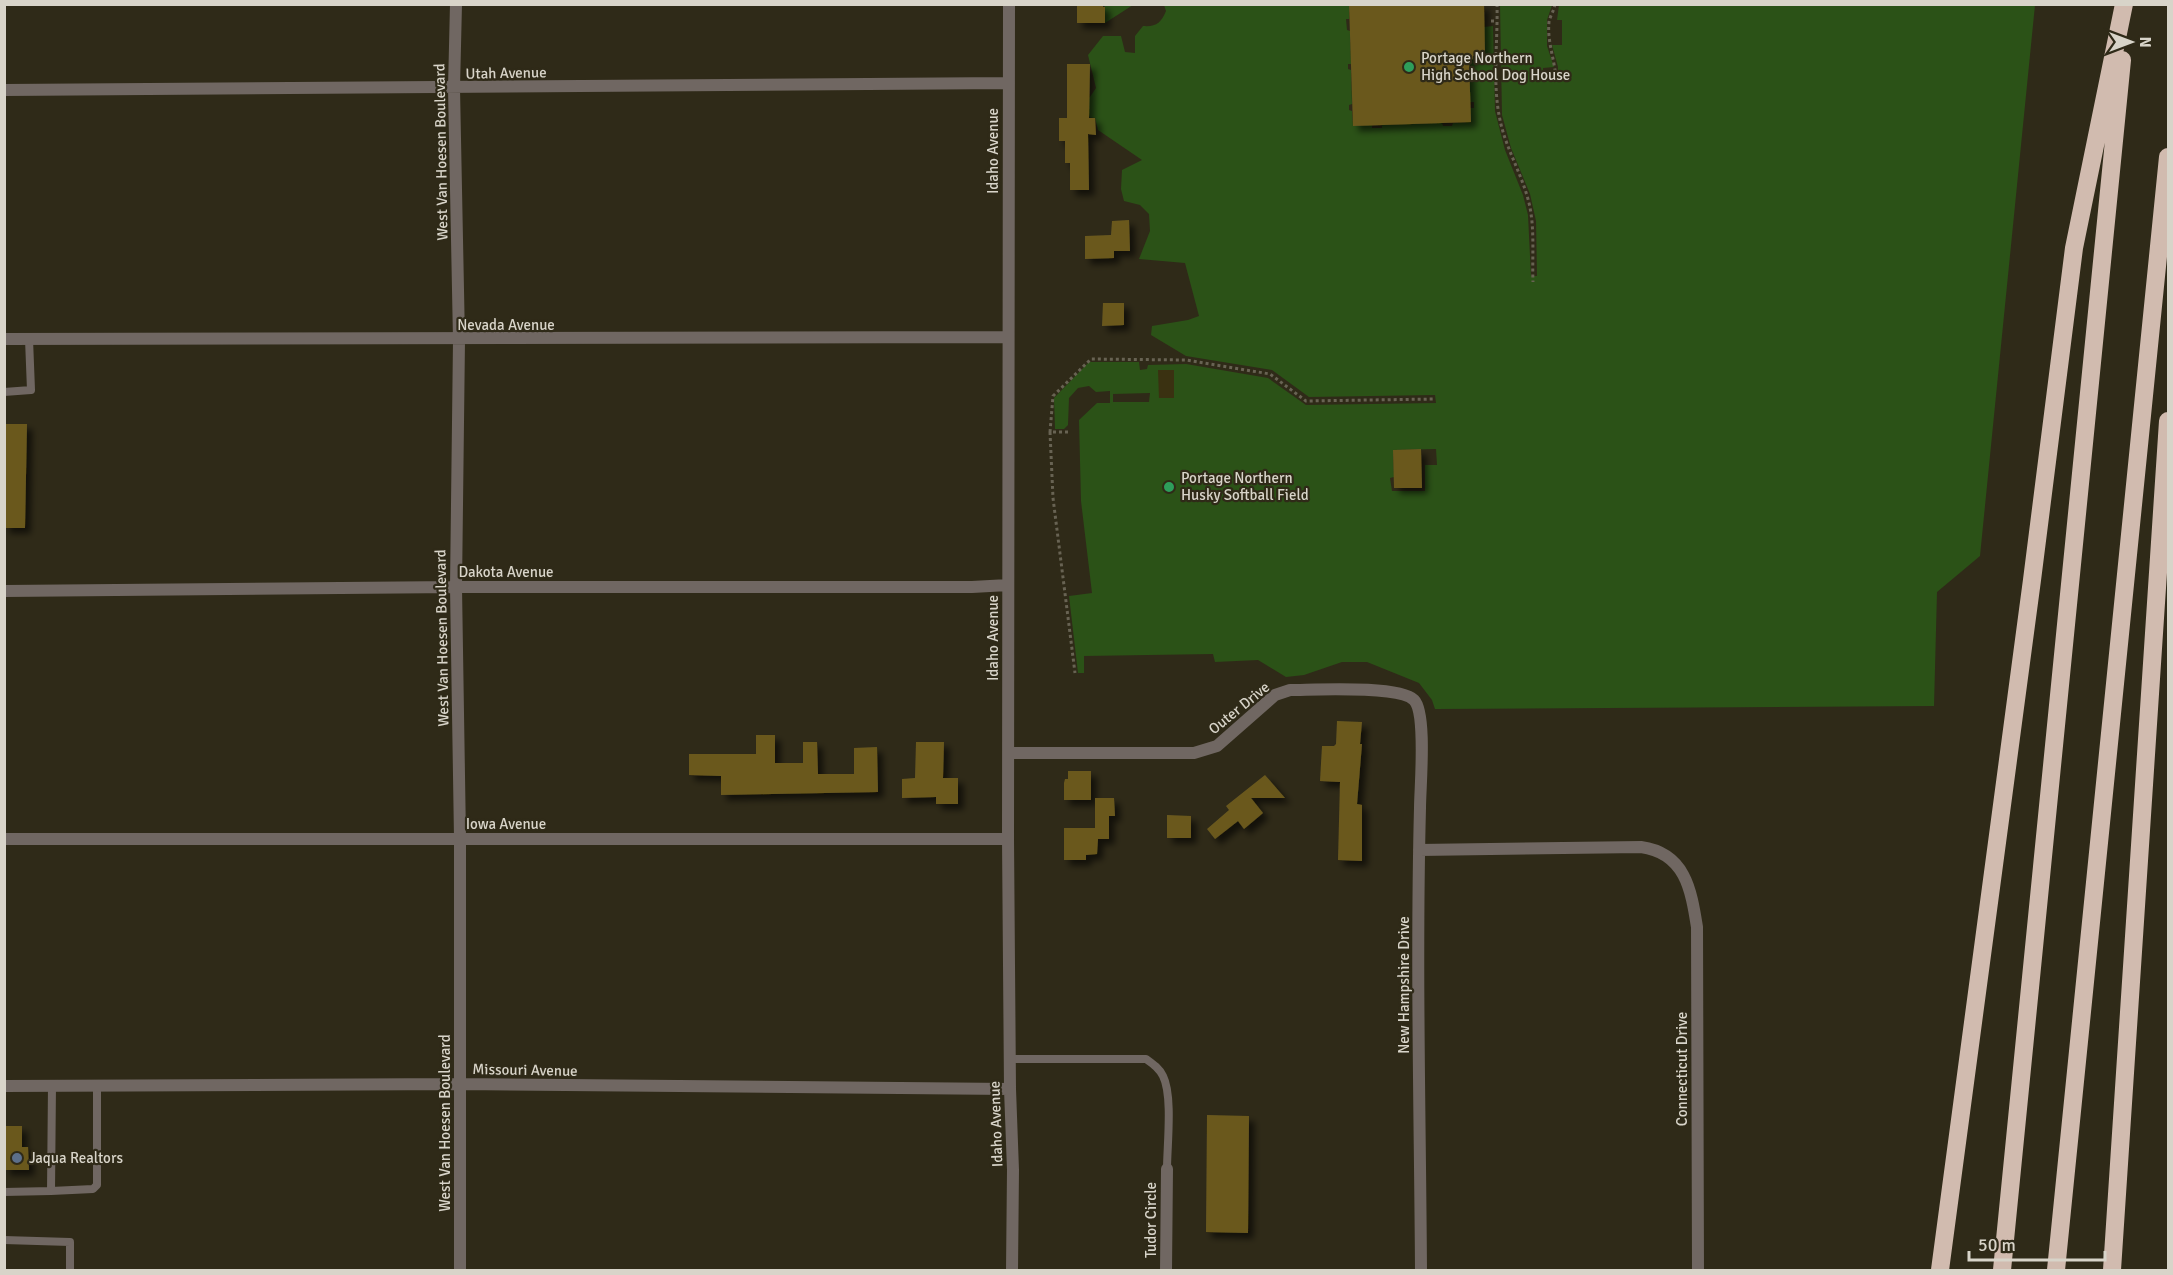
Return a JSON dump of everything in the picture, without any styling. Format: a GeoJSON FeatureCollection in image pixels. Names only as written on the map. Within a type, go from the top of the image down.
{"type":"FeatureCollection","features":[{"type":"Feature","properties":{"kind":"highway"},"geometry":{"type":"LineString","coordinates":[[1940,1270],[2031,592],[2074,248],[2126,4]]}},
{"type":"Feature","properties":{"kind":"highway"},"geometry":{"type":"LineString","coordinates":[[2002,1270],[2126,4]]}},
{"type":"Feature","properties":{"kind":"highway"},"geometry":{"type":"LineString","coordinates":[[2056,1270],[2169,157]]}},
{"type":"Feature","properties":{"kind":"highway"},"geometry":{"type":"LineString","coordinates":[[2112,1270],[2169,421]]}},
{"type":"Feature","properties":{"kind":"street","name":"West Van Hoesen Boulevard"},"geometry":{"type":"LineString","coordinates":[[456,4],[454,88],[459,340],[456,587],[460,838],[460,1270]]}},
{"type":"Feature","properties":{"kind":"street","name":"Idaho Avenue"},"geometry":{"type":"LineString","coordinates":[[1009,4],[1008,839],[1013,1170],[1012,1270]]}},
{"type":"Feature","properties":{"kind":"street","name":"Utah Avenue"},"geometry":{"type":"LineString","coordinates":[[4,90],[1009,83]]}},
{"type":"Feature","properties":{"kind":"street","name":"Nevada Avenue"},"geometry":{"type":"LineString","coordinates":[[4,339],[459,340],[1007,337]]}},
{"type":"Feature","properties":{"kind":"street","name":"Dakota Avenue"},"geometry":{"type":"LineString","coordinates":[[4,591],[1008,585]]}},
{"type":"Feature","properties":{"kind":"street","name":"Outer Drive"},"geometry":{"type":"LineString","coordinates":[[1009,753],[1194,753],[1208,751],[1217,746],[1275,695],[1290,690],[1386,691],[1404,693],[1415,700]]}},
{"type":"Feature","properties":{"kind":"street","name":"New Hampshire Drive"},"geometry":{"type":"LineString","coordinates":[[1415,700],[1422,727],[1419,850],[1421,1270]]}},
{"type":"Feature","properties":{"kind":"street","name":"Iowa Avenue"},"geometry":{"type":"LineString","coordinates":[[4,839],[1008,839]]}},
{"type":"Feature","properties":{"kind":"street","name":"Connecticut Drive"},"geometry":{"type":"LineString","coordinates":[[1419,850],[1641,847],[1658,849],[1676,862],[1693,900],[1697,927],[1698,1270]]}},
{"type":"Feature","properties":{"kind":"street","name":"Missouri Avenue"},"geometry":{"type":"LineString","coordinates":[[4,1086],[460,1084],[1010,1089]]}},
{"type":"Feature","properties":{"kind":"street","name":"Tudor Circle"},"geometry":{"type":"LineString","coordinates":[[1166,1270],[1167,1169]]}},
{"type":"Feature","properties":{"kind":"lane"},"geometry":{"type":"LineString","coordinates":[[4,392],[31,390],[29,339]]}},
{"type":"Feature","properties":{"kind":"lane"},"geometry":{"type":"LineString","coordinates":[[1010,1059],[1146,1059],[1162,1075],[1167,1090],[1167,1169]]}},
{"type":"Feature","properties":{"kind":"lane"},"geometry":{"type":"LineString","coordinates":[[51,1191],[52,1085]]}},
{"type":"Feature","properties":{"kind":"lane"},"geometry":{"type":"LineString","coordinates":[[4,1192],[93,1189],[97,1185],[97,1085]]}},
{"type":"Feature","properties":{"kind":"lane"},"geometry":{"type":"LineString","coordinates":[[4,1240],[70,1242],[70,1270]]}},
{"type":"Feature","properties":{"kind":"path"},"geometry":{"type":"LineString","coordinates":[[1497,4],[1499,119],[1507,147],[1529,203],[1532,220],[1533,282]]}},
{"type":"Feature","properties":{"kind":"path"},"geometry":{"type":"LineString","coordinates":[[1555,4],[1549,20],[1549,45],[1556,68],[1556,80]]}},
{"type":"Feature","properties":{"kind":"path"},"geometry":{"type":"LineString","coordinates":[[1491,21],[1497,21]]}},
{"type":"Feature","properties":{"kind":"path"},"geometry":{"type":"LineString","coordinates":[[1075,673],[1053,498],[1050,432],[1053,396],[1091,359],[1186,360],[1270,374],[1306,400],[1435,399]]}},
{"type":"Feature","properties":{"kind":"path"},"geometry":{"type":"LineString","coordinates":[[1050,432],[1068,432]]}},
{"type":"Feature","properties":{"kind":"green space"},"geometry":{"type":"Polygon","coordinates":[[[1103,4],[1133,5],[1105,23],[1103,4]]]}},
{"type":"Feature","properties":{"kind":"green space"},"geometry":{"type":"Polygon","coordinates":[[[1164,5],[1349,5],[1349,19],[1346,19],[1347,30],[1350,31],[1351,64],[1348,64],[1348,69],[1351,70],[1352,104],[1349,105],[1349,110],[1352,111],[1353,126],[1372,125],[1372,128],[1382,128],[1382,125],[1442,123],[1443,126],[1452,126],[1453,123],[1471,122],[1470,108],[1474,108],[1474,102],[1470,102],[1469,60],[1473,59],[1473,56],[1485,55],[1484,27],[1493,26],[1495,111],[1505,150],[1523,195],[1528,215],[1531,276],[1537,276],[1536,221],[1530,194],[1511,148],[1502,115],[1500,5],[1552,5],[1547,20],[1547,46],[1554,67],[1543,68],[1544,80],[1558,79],[1558,67],[1552,45],[1562,45],[1562,20],[1557,20],[1559,5],[2035,5],[1980,556],[1937,592],[1934,706],[1435,709],[1432,700],[1419,683],[1367,662],[1342,662],[1304,675],[1286,677],[1258,660],[1215,662],[1213,654],[1084,656],[1084,673],[1078,673],[1069,596],[1092,593],[1081,501],[1079,420],[1097,403],[1110,403],[1110,391],[1096,392],[1089,386],[1078,388],[1069,398],[1068,425],[1064,429],[1055,429],[1054,398],[1089,362],[1139,362],[1140,370],[1147,369],[1148,365],[1186,364],[1268,378],[1306,405],[1436,403],[1435,395],[1309,397],[1272,370],[1186,356],[1151,335],[1152,326],[1199,316],[1185,263],[1139,259],[1150,231],[1149,214],[1140,205],[1124,201],[1121,189],[1122,170],[1142,160],[1098,130],[1095,118],[1077,116],[1096,88],[1088,55],[1103,36],[1121,36],[1125,52],[1135,53],[1135,36],[1143,26],[1158,23],[1166,11],[1164,5]],[[1150,393],[1113,394],[1113,402],[1149,402],[1150,393]],[[1436,449],[1393,450],[1394,477],[1390,478],[1392,491],[1425,491],[1425,465],[1437,465],[1436,449]]]}},
{"type":"Feature","properties":{"kind":"sand"},"geometry":{"type":"Polygon","coordinates":[[[1158,370],[1174,370],[1174,398],[1159,398],[1158,370]]]}},
{"type":"Feature","properties":{"kind":"building"},"geometry":{"type":"Polygon","coordinates":[[[1077,4],[1103,4],[1105,23],[1077,23],[1077,4]]]}},
{"type":"Feature","properties":{"kind":"building","name":"Portage Northern High School Dog House"},"geometry":{"type":"Polygon","coordinates":[[[1349,4],[1484,4],[1485,56],[1473,56],[1473,59],[1469,60],[1471,122],[1353,126],[1349,4]]]}},
{"type":"Feature","properties":{"kind":"building"},"geometry":{"type":"Polygon","coordinates":[[[1067,64],[1090,64],[1089,118],[1095,118],[1096,135],[1088,134],[1089,190],[1070,190],[1070,163],[1065,163],[1065,141],[1059,141],[1059,118],[1067,118],[1067,64]]]}},
{"type":"Feature","properties":{"kind":"building"},"geometry":{"type":"Polygon","coordinates":[[[1129,220],[1130,251],[1114,251],[1114,258],[1085,259],[1085,236],[1111,235],[1112,221],[1129,220]]]}},
{"type":"Feature","properties":{"kind":"building"},"geometry":{"type":"Polygon","coordinates":[[[1103,303],[1124,303],[1124,325],[1102,326],[1103,303]]]}},
{"type":"Feature","properties":{"kind":"building"},"geometry":{"type":"Polygon","coordinates":[[[4,424],[27,424],[25,528],[4,528],[4,424]]]}},
{"type":"Feature","properties":{"kind":"building"},"geometry":{"type":"Polygon","coordinates":[[[1421,449],[1422,488],[1394,488],[1393,450],[1421,449]]]}},
{"type":"Feature","properties":{"kind":"building"},"geometry":{"type":"Polygon","coordinates":[[[1337,721],[1362,722],[1357,804],[1362,805],[1362,861],[1338,860],[1340,782],[1320,781],[1322,746],[1336,744],[1337,721]]]}},
{"type":"Feature","properties":{"kind":"building"},"geometry":{"type":"Polygon","coordinates":[[[756,735],[775,735],[775,763],[803,763],[803,742],[817,742],[818,774],[854,774],[854,748],[877,747],[878,792],[721,795],[721,776],[689,775],[689,754],[756,754],[756,735]]]}},
{"type":"Feature","properties":{"kind":"building"},"geometry":{"type":"Polygon","coordinates":[[[916,742],[944,742],[943,778],[958,778],[958,804],[936,804],[936,797],[902,798],[902,779],[915,778],[916,742]]]}},
{"type":"Feature","properties":{"kind":"building"},"geometry":{"type":"Polygon","coordinates":[[[1068,771],[1091,771],[1091,800],[1064,800],[1064,783],[1065,779],[1068,779],[1068,771]]]}},
{"type":"Feature","properties":{"kind":"building"},"geometry":{"type":"Polygon","coordinates":[[[1265,775],[1285,798],[1251,798],[1263,813],[1244,829],[1238,821],[1215,839],[1207,829],[1229,810],[1226,806],[1265,775]]]}},
{"type":"Feature","properties":{"kind":"building"},"geometry":{"type":"Polygon","coordinates":[[[1095,798],[1114,798],[1115,816],[1109,816],[1109,839],[1098,839],[1097,854],[1086,855],[1086,860],[1064,860],[1064,828],[1095,828],[1095,798]]]}},
{"type":"Feature","properties":{"kind":"building"},"geometry":{"type":"Polygon","coordinates":[[[1167,815],[1191,816],[1191,838],[1167,838],[1167,815]]]}},
{"type":"Feature","properties":{"kind":"building"},"geometry":{"type":"Polygon","coordinates":[[[1207,1115],[1249,1116],[1248,1233],[1206,1232],[1207,1115]]]}},
{"type":"Feature","properties":{"kind":"building","name":"Jaqua Realtors"},"geometry":{"type":"Polygon","coordinates":[[[4,1126],[22,1126],[22,1147],[28,1147],[29,1170],[4,1170],[4,1126]]]}},
{"type":"Feature","properties":{"kind":"place","name":"Portage Northern High School Dog House"},"geometry":{"type":"Point","coordinates":[1409,67]}},
{"type":"Feature","properties":{"kind":"place","name":"Portage Northern Husky Softball Field"},"geometry":{"type":"Point","coordinates":[1169,487]}},
{"type":"Feature","properties":{"kind":"place","name":"Jaqua Realtors"},"geometry":{"type":"Point","coordinates":[17,1158]}}]}
